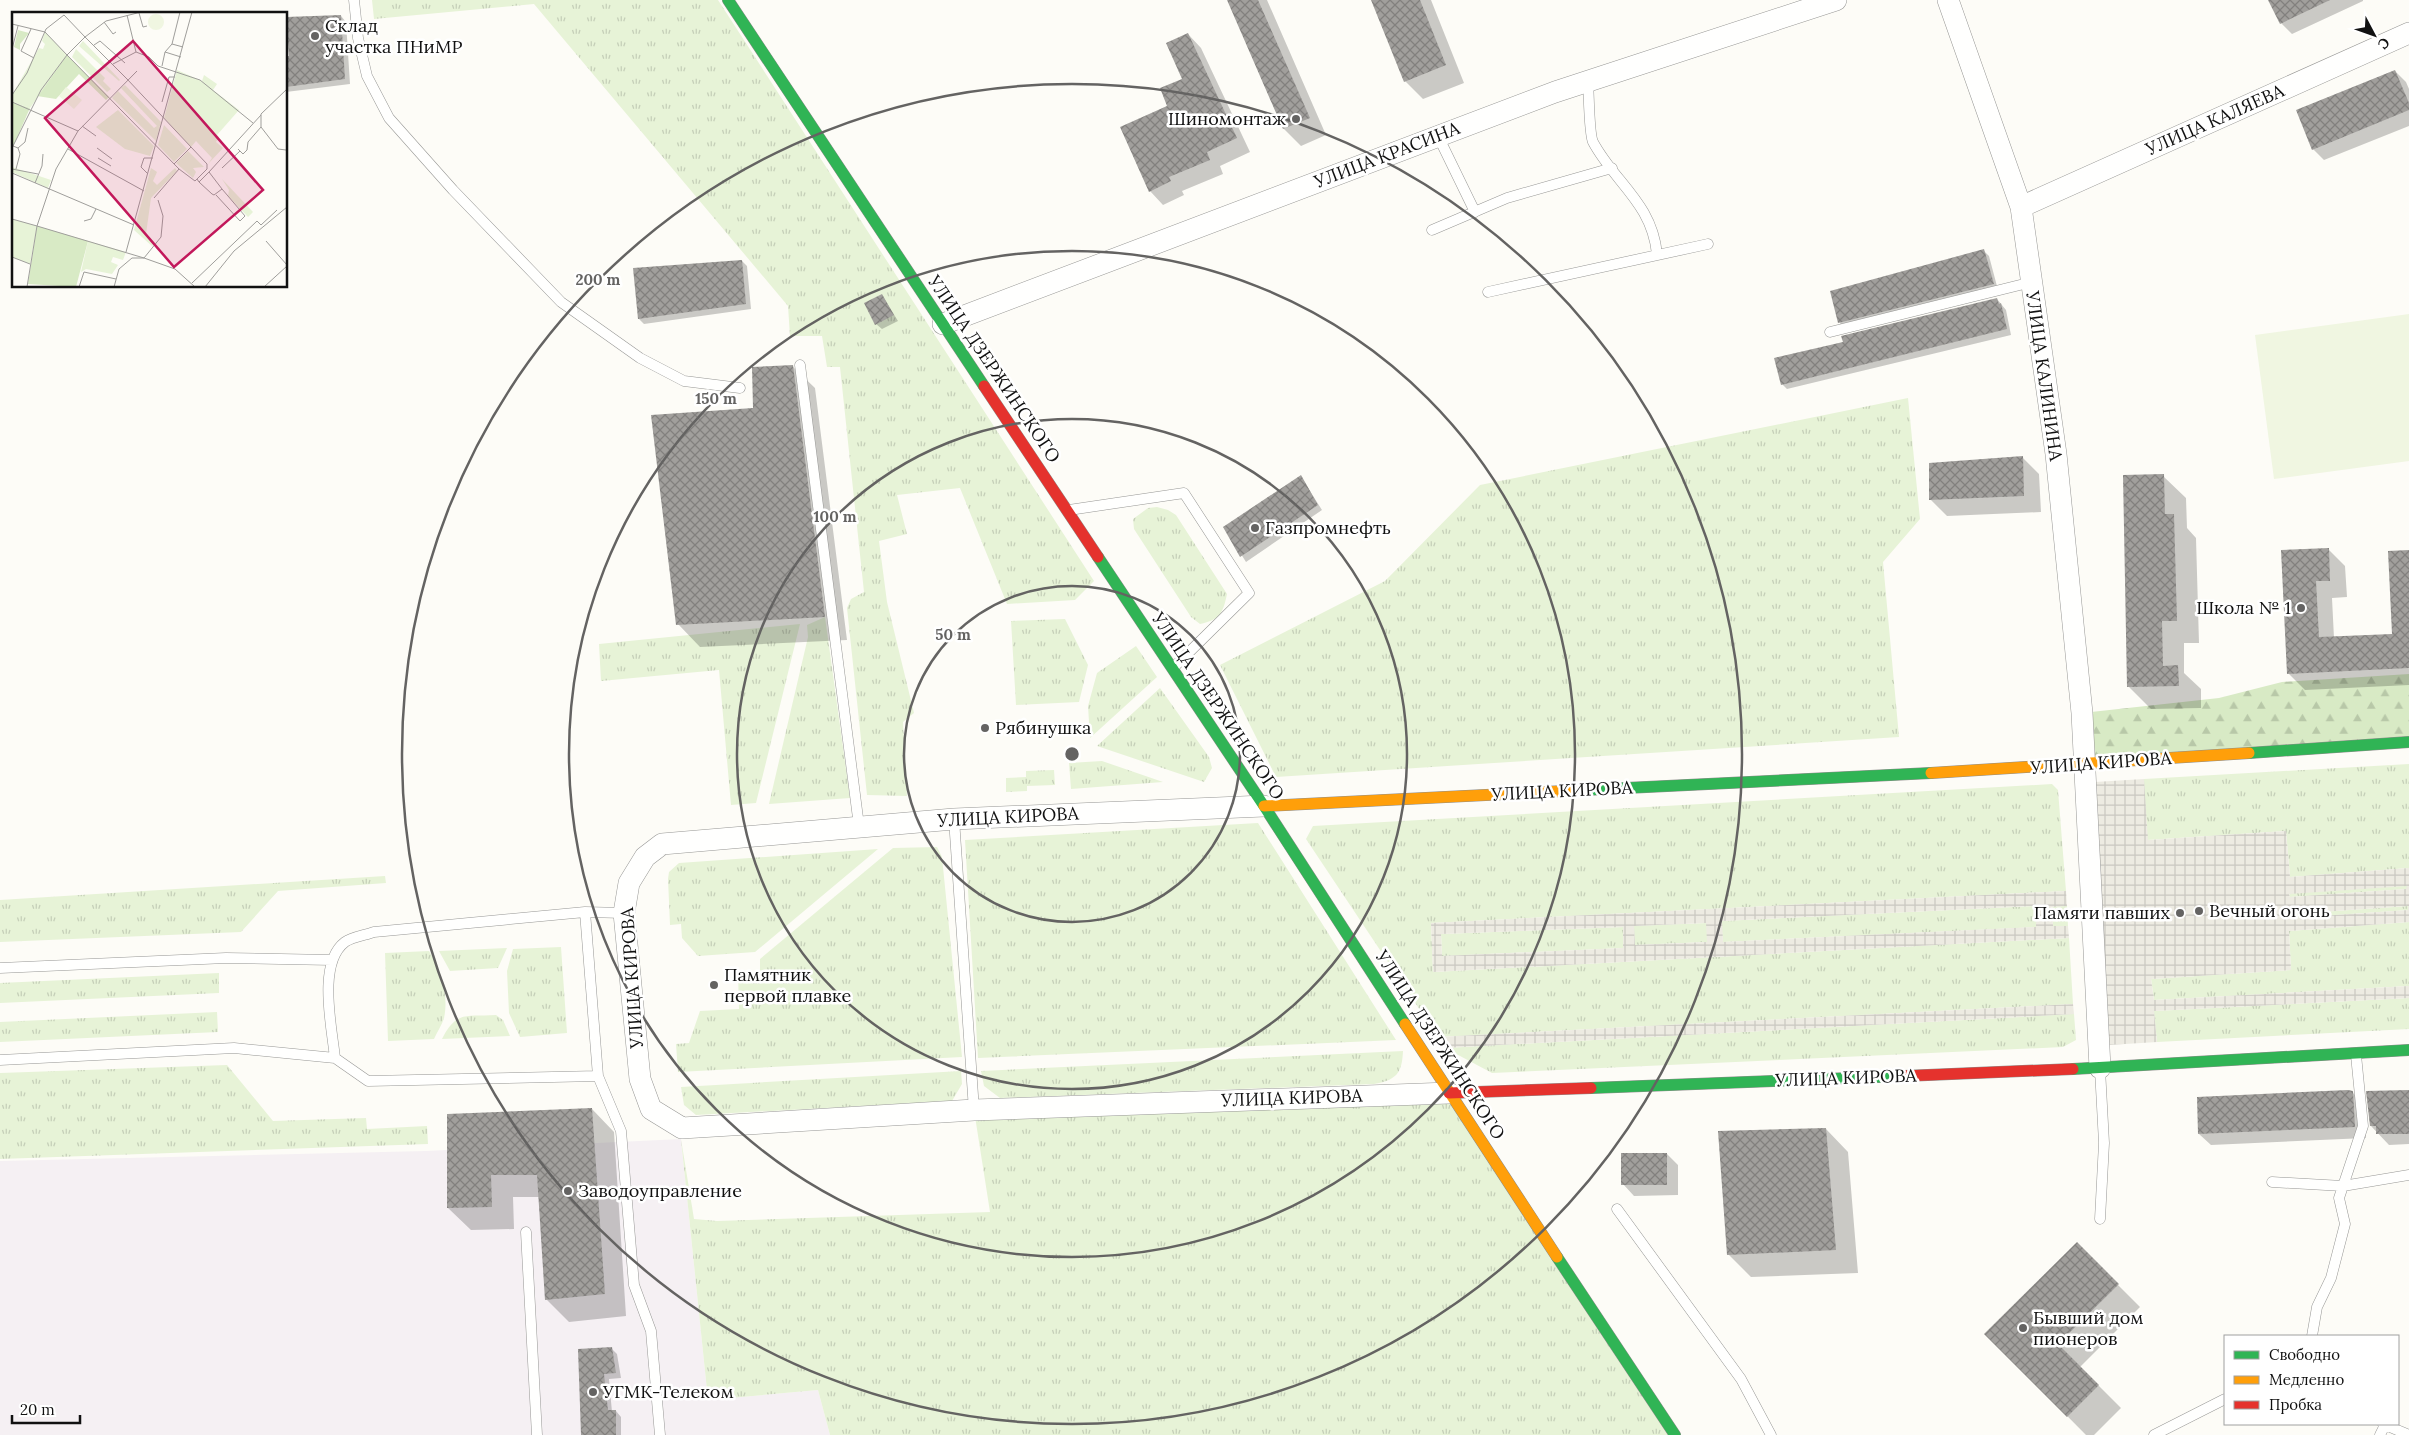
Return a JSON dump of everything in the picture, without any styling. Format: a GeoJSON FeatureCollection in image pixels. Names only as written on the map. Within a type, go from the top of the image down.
{"type":"FeatureCollection","features":[{"type":"Feature","properties":{"kind":"street","name":"УЛИЦА ДЗЕРЖИНСКОГО"},"geometry":{"type":"LineString","coordinates":[[728,0],[1264,806],[1449,1093],[1675,1435]]}},
{"type":"Feature","properties":{"kind":"street","name":"УЛИЦА КРАСИНА"},"geometry":{"type":"LineString","coordinates":[[943,324],[1438,136],[1588,82],[1836,0]]}},
{"type":"Feature","properties":{"kind":"street","name":"УЛИЦА КАЛИНИНА"},"geometry":{"type":"LineString","coordinates":[[1948,0],[2021,207],[2032,282],[2056,454],[2085,765],[2100,1068]]}},
{"type":"Feature","properties":{"kind":"street","name":"УЛИЦА КАЛЯЕВА"},"geometry":{"type":"LineString","coordinates":[[2021,207],[2409,33]]}},
{"type":"Feature","properties":{"kind":"street","name":"УЛИЦА КИРОВА"},"geometry":{"type":"LineString","coordinates":[[2409,742],[2085,765],[1264,806],[954,819],[662,844],[645,857],[629,883],[624,913],[640,1079],[651,1109],[682,1128],[974,1110],[2100,1068],[2409,1050]]}},
{"type":"Feature","properties":{"kind":"lane"},"geometry":{"type":"LineString","coordinates":[[354,0],[358,38],[367,76],[389,118],[453,190],[561,302],[640,358],[684,381],[740,388]]}},
{"type":"Feature","properties":{"kind":"lane"},"geometry":{"type":"LineString","coordinates":[[1588,82],[1592,141],[1638,202],[1655,236],[1657,254]]}},
{"type":"Feature","properties":{"kind":"lane"},"geometry":{"type":"LineString","coordinates":[[1438,136],[1475,212]]}},
{"type":"Feature","properties":{"kind":"lane"},"geometry":{"type":"LineString","coordinates":[[1432,230],[1507,198],[1612,168]]}},
{"type":"Feature","properties":{"kind":"lane"},"geometry":{"type":"LineString","coordinates":[[1488,292],[1708,244]]}},
{"type":"Feature","properties":{"kind":"lane"},"geometry":{"type":"LineString","coordinates":[[1830,332],[2032,282]]}},
{"type":"Feature","properties":{"kind":"lane"},"geometry":{"type":"LineString","coordinates":[[800,365],[859,826]]}},
{"type":"Feature","properties":{"kind":"lane"},"geometry":{"type":"LineString","coordinates":[[1066,510],[1184,493],[1249,593],[1172,669]]}},
{"type":"Feature","properties":{"kind":"lane"},"geometry":{"type":"LineString","coordinates":[[954,819],[974,1110]]}},
{"type":"Feature","properties":{"kind":"lane"},"geometry":{"type":"LineString","coordinates":[[335,1058],[328,990],[332,960],[345,942],[374,932],[585,912],[624,913]]}},
{"type":"Feature","properties":{"kind":"lane"},"geometry":{"type":"LineString","coordinates":[[585,912],[598,1076],[621,1131],[634,1285],[651,1331],[660,1435]]}},
{"type":"Feature","properties":{"kind":"lane"},"geometry":{"type":"LineString","coordinates":[[0,968],[226,958],[332,960]]}},
{"type":"Feature","properties":{"kind":"lane"},"geometry":{"type":"LineString","coordinates":[[0,1060],[234,1048],[335,1058],[368,1081],[598,1076]]}},
{"type":"Feature","properties":{"kind":"lane"},"geometry":{"type":"LineString","coordinates":[[2312,1335],[2317,1307],[2331,1278],[2345,1224],[2338,1198],[2363,1126],[2356,1054]]}},
{"type":"Feature","properties":{"kind":"lane"},"geometry":{"type":"LineString","coordinates":[[2100,1068],[2104,1142],[2100,1219]]}},
{"type":"Feature","properties":{"kind":"lane"},"geometry":{"type":"LineString","coordinates":[[2272,1182],[2343,1186],[2409,1175]]}},
{"type":"Feature","properties":{"kind":"lane"},"geometry":{"type":"LineString","coordinates":[[1617,1209],[1741,1379],[1771,1435]]}},
{"type":"Feature","properties":{"kind":"lane"},"geometry":{"type":"LineString","coordinates":[[526,1232],[537,1435]]}},
{"type":"Feature","properties":{"kind":"lane"},"geometry":{"type":"LineString","coordinates":[[2154,1435],[2224,1400]]}},
{"type":"Feature","properties":{"kind":"lane"},"geometry":{"type":"LineString","coordinates":[[2380,1435],[2384,1425],[2409,1435]]}},
{"type":"Feature","properties":{"kind":"shaded area"},"geometry":{"type":"Polygon","coordinates":[[[2144,779],[2148,840],[2286,831],[2290,877],[2409,868],[2409,922],[2289,931],[2291,970],[2151,979],[2154,1000],[2409,986],[2409,998],[2154,1011],[2157,1042],[2109,1045],[2095,782],[2144,779]],[[2407,886],[2289,894],[2290,897],[2406,889],[2407,886]],[[2408,906],[2292,914],[2292,918],[2408,910],[2408,906]],[[2120,908],[2120,920],[2132,920],[2132,908],[2120,908]]]}},
{"type":"Feature","properties":{"kind":"shaded area"},"geometry":{"type":"Polygon","coordinates":[[[2066,891],[2067,906],[2052,907],[2053,926],[2068,926],[2069,938],[1433,972],[1431,923],[2066,891]],[[2036,906],[1722,921],[1723,942],[2036,927],[2036,906]],[[1706,923],[1634,926],[1635,945],[1707,942],[1706,923]],[[1623,927],[1441,934],[1442,956],[1623,948],[1623,927]]]}},
{"type":"Feature","properties":{"kind":"shaded area"},"geometry":{"type":"Polygon","coordinates":[[[2073,1004],[2074,1014],[1445,1048],[1438,1037],[2073,1004]]]}},
{"type":"Feature","properties":{"kind":"shaded area"},"geometry":{"type":"Polygon","coordinates":[[[681,1139],[708,1400],[818,1390],[830,1435],[0,1435],[0,1161],[426,1151],[681,1139]]]}},
{"type":"Feature","properties":{"kind":"green space"},"geometry":{"type":"Polygon","coordinates":[[[372,0],[718,0],[1094,581],[1075,600],[1007,604],[960,488],[897,495],[907,534],[879,541],[887,602],[914,713],[903,722],[907,796],[867,795],[847,608],[851,599],[864,592],[840,367],[827,367],[822,336],[790,336],[788,306],[534,4],[374,19],[372,0]]]}},
{"type":"Feature","properties":{"kind":"green space"},"geometry":{"type":"Polygon","coordinates":[[[2409,314],[2409,461],[2274,479],[2255,335],[2409,314]]]}},
{"type":"Feature","properties":{"kind":"green space"},"geometry":{"type":"Polygon","coordinates":[[[1908,398],[1920,519],[1883,562],[1899,737],[1276,777],[1220,665],[1385,581],[1480,485],[1908,398]]]}},
{"type":"Feature","properties":{"kind":"green space"},"geometry":{"type":"Polygon","coordinates":[[[1157,507],[1168,510],[1176,515],[1227,594],[1222,611],[1216,618],[1200,624],[1191,617],[1134,529],[1133,519],[1148,508],[1157,507]]]}},
{"type":"Feature","properties":{"kind":"green space"},"geometry":{"type":"Polygon","coordinates":[[[825,617],[850,798],[769,804],[808,637],[807,625],[825,617]]]}},
{"type":"Feature","properties":{"kind":"green space"},"geometry":{"type":"Polygon","coordinates":[[[1065,619],[1088,665],[1079,702],[1016,705],[1011,621],[1065,619]]]}},
{"type":"Feature","properties":{"kind":"green space"},"geometry":{"type":"Polygon","coordinates":[[[800,624],[756,803],[731,805],[719,670],[601,681],[599,644],[800,624]]]}},
{"type":"Feature","properties":{"kind":"green space"},"geometry":{"type":"Polygon","coordinates":[[[1136,646],[1157,677],[1090,738],[1088,706],[1097,673],[1136,646]]]}},
{"type":"Feature","properties":{"kind":"green space"},"geometry":{"type":"Polygon","coordinates":[[[2409,674],[2409,742],[2085,765],[2082,713],[2219,698],[2282,682],[2409,674]]]}},
{"type":"Feature","properties":{"kind":"green space"},"geometry":{"type":"Polygon","coordinates":[[[1160,688],[1209,757],[1212,768],[1204,782],[1097,746],[1160,688]]]}},
{"type":"Feature","properties":{"kind":"green space"},"geometry":{"type":"Polygon","coordinates":[[[1102,761],[1163,782],[1071,789],[1069,763],[1102,761]]]}},
{"type":"Feature","properties":{"kind":"green space"},"geometry":{"type":"Polygon","coordinates":[[[2409,764],[2409,868],[2290,877],[2286,831],[2147,840],[2144,779],[2409,764]]]}},
{"type":"Feature","properties":{"kind":"green space"},"geometry":{"type":"Polygon","coordinates":[[[1054,770],[1055,785],[1027,786],[1027,791],[1006,792],[1006,778],[1026,777],[1026,771],[1054,770]]]}},
{"type":"Feature","properties":{"kind":"green space"},"geometry":{"type":"Polygon","coordinates":[[[2052,784],[2058,790],[2066,891],[1431,923],[1433,972],[2069,938],[2073,1004],[1438,1037],[1306,839],[1313,826],[2052,784]]]}},
{"type":"Feature","properties":{"kind":"green space"},"geometry":{"type":"Polygon","coordinates":[[[1258,823],[1396,1040],[978,1058],[965,840],[1258,823]]]}},
{"type":"Feature","properties":{"kind":"green space"},"geometry":{"type":"Polygon","coordinates":[[[937,847],[942,857],[962,1057],[678,1072],[676,1044],[689,1043],[700,1011],[739,1009],[738,973],[760,972],[760,959],[893,848],[937,847]]]}},
{"type":"Feature","properties":{"kind":"green space"},"geometry":{"type":"Polygon","coordinates":[[[878,849],[755,952],[698,956],[682,938],[681,924],[670,925],[669,872],[679,863],[878,849]]]}},
{"type":"Feature","properties":{"kind":"green space"},"geometry":{"type":"Polygon","coordinates":[[[385,876],[386,883],[278,891],[241,932],[0,942],[0,900],[385,876]]]}},
{"type":"Feature","properties":{"kind":"green space"},"geometry":{"type":"Polygon","coordinates":[[[2407,885],[2407,889],[2290,897],[2289,893],[2407,885]]]}},
{"type":"Feature","properties":{"kind":"green space"},"geometry":{"type":"Polygon","coordinates":[[[2036,906],[2037,927],[1723,942],[1721,921],[2036,906]]]}},
{"type":"Feature","properties":{"kind":"green space"},"geometry":{"type":"Polygon","coordinates":[[[2052,906],[2067,906],[2068,926],[2053,926],[2052,906]]]}},
{"type":"Feature","properties":{"kind":"green space"},"geometry":{"type":"Polygon","coordinates":[[[2408,906],[2409,910],[2292,918],[2291,914],[2408,906]]]}},
{"type":"Feature","properties":{"kind":"green space"},"geometry":{"type":"Polygon","coordinates":[[[2409,922],[2409,986],[2154,1000],[2151,979],[2291,970],[2289,931],[2409,922]]]}},
{"type":"Feature","properties":{"kind":"green space"},"geometry":{"type":"Polygon","coordinates":[[[1707,923],[1707,942],[1635,945],[1634,926],[1707,923]]]}},
{"type":"Feature","properties":{"kind":"green space"},"geometry":{"type":"Polygon","coordinates":[[[1623,927],[1624,948],[1442,956],[1441,934],[1623,927]]]}},
{"type":"Feature","properties":{"kind":"green space"},"geometry":{"type":"Polygon","coordinates":[[[561,947],[567,1033],[520,1037],[509,1013],[507,971],[513,949],[561,947]]]}},
{"type":"Feature","properties":{"kind":"green space"},"geometry":{"type":"Polygon","coordinates":[[[507,948],[498,968],[450,971],[439,951],[507,948]]]}},
{"type":"Feature","properties":{"kind":"green space"},"geometry":{"type":"Polygon","coordinates":[[[429,951],[437,966],[445,991],[445,1009],[442,1023],[434,1039],[388,1041],[385,953],[429,951]]]}},
{"type":"Feature","properties":{"kind":"green space"},"geometry":{"type":"Polygon","coordinates":[[[219,973],[219,993],[0,1003],[0,983],[219,973]]]}},
{"type":"Feature","properties":{"kind":"green space"},"geometry":{"type":"Polygon","coordinates":[[[2409,998],[2409,1029],[2157,1042],[2154,1011],[2409,998]]]}},
{"type":"Feature","properties":{"kind":"green space"},"geometry":{"type":"Polygon","coordinates":[[[217,1012],[218,1032],[0,1042],[0,1022],[217,1012]]]}},
{"type":"Feature","properties":{"kind":"green space"},"geometry":{"type":"Polygon","coordinates":[[[2074,1014],[2076,1040],[2063,1047],[1492,1073],[1445,1048],[2074,1014]]]}},
{"type":"Feature","properties":{"kind":"green space"},"geometry":{"type":"Polygon","coordinates":[[[496,1015],[503,1020],[510,1036],[442,1039],[447,1030],[458,1019],[470,1016],[496,1015]]]}},
{"type":"Feature","properties":{"kind":"green space"},"geometry":{"type":"Polygon","coordinates":[[[1403,1051],[1401,1065],[1396,1075],[1393,1078],[1374,1084],[1000,1098],[984,1086],[981,1071],[1403,1051]]]}},
{"type":"Feature","properties":{"kind":"green space"},"geometry":{"type":"Polygon","coordinates":[[[227,1065],[273,1121],[366,1118],[367,1129],[427,1126],[428,1144],[0,1159],[0,1073],[227,1065]]]}},
{"type":"Feature","properties":{"kind":"green space"},"geometry":{"type":"Polygon","coordinates":[[[961,1071],[962,1084],[952,1101],[696,1115],[684,1105],[681,1087],[961,1071]]]}},
{"type":"Feature","properties":{"kind":"green space"},"geometry":{"type":"Polygon","coordinates":[[[1449,1093],[1675,1435],[830,1435],[818,1390],[708,1400],[681,1139],[694,1219],[717,1221],[990,1212],[974,1110],[1449,1093]]]}},
{"type":"Feature","properties":{"kind":"building"},"geometry":{"type":"Polygon","coordinates":[[[1227,0],[1258,0],[1310,118],[1283,129],[1227,0]]]}},
{"type":"Feature","properties":{"kind":"building"},"geometry":{"type":"Polygon","coordinates":[[[1371,0],[1420,0],[1446,65],[1404,82],[1371,0]]]}},
{"type":"Feature","properties":{"kind":"building"},"geometry":{"type":"Polygon","coordinates":[[[2268,0],[2330,0],[2280,24],[2268,0]]]}},
{"type":"Feature","properties":{"kind":"building","name":"Склад участка ПНиМР"},"geometry":{"type":"Polygon","coordinates":[[[341,15],[345,79],[288,87],[288,17],[341,15]]]}},
{"type":"Feature","properties":{"kind":"building"},"geometry":{"type":"Polygon","coordinates":[[[1188,33],[1237,138],[1207,152],[1210,160],[1169,177],[1171,181],[1149,192],[1120,127],[1167,106],[1160,88],[1182,79],[1166,43],[1188,33]]]}},
{"type":"Feature","properties":{"kind":"building"},"geometry":{"type":"Polygon","coordinates":[[[2395,70],[2409,103],[2409,110],[2312,150],[2296,110],[2395,70]]]}},
{"type":"Feature","properties":{"kind":"building"},"geometry":{"type":"Polygon","coordinates":[[[1984,249],[1994,284],[1838,323],[1830,291],[1984,249]]]}},
{"type":"Feature","properties":{"kind":"building"},"geometry":{"type":"Polygon","coordinates":[[[742,260],[746,304],[638,319],[633,268],[742,260]]]}},
{"type":"Feature","properties":{"kind":"building"},"geometry":{"type":"Polygon","coordinates":[[[882,294],[894,315],[875,325],[864,303],[882,294]]]}},
{"type":"Feature","properties":{"kind":"building"},"geometry":{"type":"Polygon","coordinates":[[[1997,298],[1999,304],[2001,303],[2007,329],[1781,385],[1774,358],[1843,342],[1841,336],[1997,298]]]}},
{"type":"Feature","properties":{"kind":"building"},"geometry":{"type":"Polygon","coordinates":[[[793,365],[825,617],[676,625],[651,415],[753,408],[752,367],[793,365]]]}},
{"type":"Feature","properties":{"kind":"building"},"geometry":{"type":"Polygon","coordinates":[[[2023,456],[2024,496],[1929,500],[1929,463],[2023,456]]]}},
{"type":"Feature","properties":{"kind":"building"},"geometry":{"type":"Polygon","coordinates":[[[2164,474],[2165,514],[2174,514],[2177,621],[2162,621],[2163,666],[2178,665],[2179,686],[2127,687],[2123,475],[2164,474]]]}},
{"type":"Feature","properties":{"kind":"building"},"geometry":{"type":"Polygon","coordinates":[[[1301,475],[1318,505],[1240,557],[1223,527],[1301,475]]]}},
{"type":"Feature","properties":{"kind":"building","name":"Школа № 1"},"geometry":{"type":"Polygon","coordinates":[[[2329,548],[2330,581],[2316,581],[2319,637],[2392,634],[2388,551],[2409,550],[2409,668],[2287,674],[2281,550],[2329,548]]]}},
{"type":"Feature","properties":{"kind":"building"},"geometry":{"type":"Polygon","coordinates":[[[2409,1090],[2409,1134],[2376,1134],[2376,1126],[2370,1126],[2366,1091],[2409,1090]]]}},
{"type":"Feature","properties":{"kind":"building"},"geometry":{"type":"Polygon","coordinates":[[[2353,1091],[2355,1127],[2198,1134],[2197,1097],[2353,1091]]]}},
{"type":"Feature","properties":{"kind":"building","name":"Заводоуправление"},"geometry":{"type":"Polygon","coordinates":[[[592,1108],[605,1294],[545,1300],[537,1175],[491,1175],[492,1207],[447,1208],[447,1114],[592,1108]]]}},
{"type":"Feature","properties":{"kind":"building"},"geometry":{"type":"Polygon","coordinates":[[[1826,1128],[1836,1250],[1727,1255],[1718,1131],[1826,1128]]]}},
{"type":"Feature","properties":{"kind":"building"},"geometry":{"type":"Polygon","coordinates":[[[1621,1153],[1667,1153],[1667,1185],[1621,1185],[1621,1153]]]}},
{"type":"Feature","properties":{"kind":"building","name":"Бывший дом пионеров"},"geometry":{"type":"Polygon","coordinates":[[[2077,1242],[2119,1284],[2058,1344],[2099,1385],[2067,1417],[1984,1334],[2077,1242]]]}},
{"type":"Feature","properties":{"kind":"building","name":"УГМК-Телеком"},"geometry":{"type":"Polygon","coordinates":[[[612,1347],[616,1373],[604,1374],[608,1410],[616,1410],[616,1435],[581,1435],[578,1349],[612,1347]]]}},
{"type":"Feature","properties":{"kind":"traffic: fast"},"geometry":{"type":"LineString","coordinates":[[728,0],[984,386]]}},
{"type":"Feature","properties":{"kind":"traffic: fast"},"geometry":{"type":"LineString","coordinates":[[1098,557],[1264,806],[1405,1024]]}},
{"type":"Feature","properties":{"kind":"traffic: fast"},"geometry":{"type":"LineString","coordinates":[[2249,753],[2409,742]]}},
{"type":"Feature","properties":{"kind":"traffic: fast"},"geometry":{"type":"LineString","coordinates":[[1585,790],[1931,773]]}},
{"type":"Feature","properties":{"kind":"traffic: fast"},"geometry":{"type":"LineString","coordinates":[[2073,1069],[2409,1050]]}},
{"type":"Feature","properties":{"kind":"traffic: fast"},"geometry":{"type":"LineString","coordinates":[[1591,1088],[1904,1076]]}},
{"type":"Feature","properties":{"kind":"traffic: fast"},"geometry":{"type":"LineString","coordinates":[[1557,1257],[1675,1435]]}},
{"type":"Feature","properties":{"kind":"traffic: slow"},"geometry":{"type":"LineString","coordinates":[[1931,773],[2249,753]]}},
{"type":"Feature","properties":{"kind":"traffic: slow"},"geometry":{"type":"LineString","coordinates":[[1264,806],[1585,790]]}},
{"type":"Feature","properties":{"kind":"traffic: slow"},"geometry":{"type":"LineString","coordinates":[[1405,1024],[1557,1257]]}},
{"type":"Feature","properties":{"kind":"traffic: jam"},"geometry":{"type":"LineString","coordinates":[[984,386],[1098,557]]}},
{"type":"Feature","properties":{"kind":"traffic: jam"},"geometry":{"type":"LineString","coordinates":[[1904,1076],[2073,1069]]}},
{"type":"Feature","properties":{"kind":"traffic: jam"},"geometry":{"type":"LineString","coordinates":[[1449,1093],[1591,1088]]}},
{"type":"Feature","properties":{"kind":"place","name":"Склад участка ПНиМР"},"geometry":{"type":"Point","coordinates":[315,36]}},
{"type":"Feature","properties":{"kind":"place","name":"Шиномонтаж"},"geometry":{"type":"Point","coordinates":[1296,119]}},
{"type":"Feature","properties":{"kind":"place","name":"Газпромнефть"},"geometry":{"type":"Point","coordinates":[1255,528]}},
{"type":"Feature","properties":{"kind":"place","name":"Школа № 1"},"geometry":{"type":"Point","coordinates":[2301,608]}},
{"type":"Feature","properties":{"kind":"place","name":"Рябинушка"},"geometry":{"type":"Point","coordinates":[985,728]}},
{"type":"Feature","properties":{"kind":"place","name":"Вечный огонь"},"geometry":{"type":"Point","coordinates":[2199,911]}},
{"type":"Feature","properties":{"kind":"place","name":"Памяти павших"},"geometry":{"type":"Point","coordinates":[2180,913]}},
{"type":"Feature","properties":{"kind":"place","name":"Памятник первой плавке"},"geometry":{"type":"Point","coordinates":[714,985]}},
{"type":"Feature","properties":{"kind":"place","name":"Заводоуправление"},"geometry":{"type":"Point","coordinates":[568,1191]}},
{"type":"Feature","properties":{"kind":"place","name":"Бывший дом пионеров"},"geometry":{"type":"Point","coordinates":[2023,1328]}},
{"type":"Feature","properties":{"kind":"place","name":"УГМК-Телеком"},"geometry":{"type":"Point","coordinates":[593,1392]}}]}
